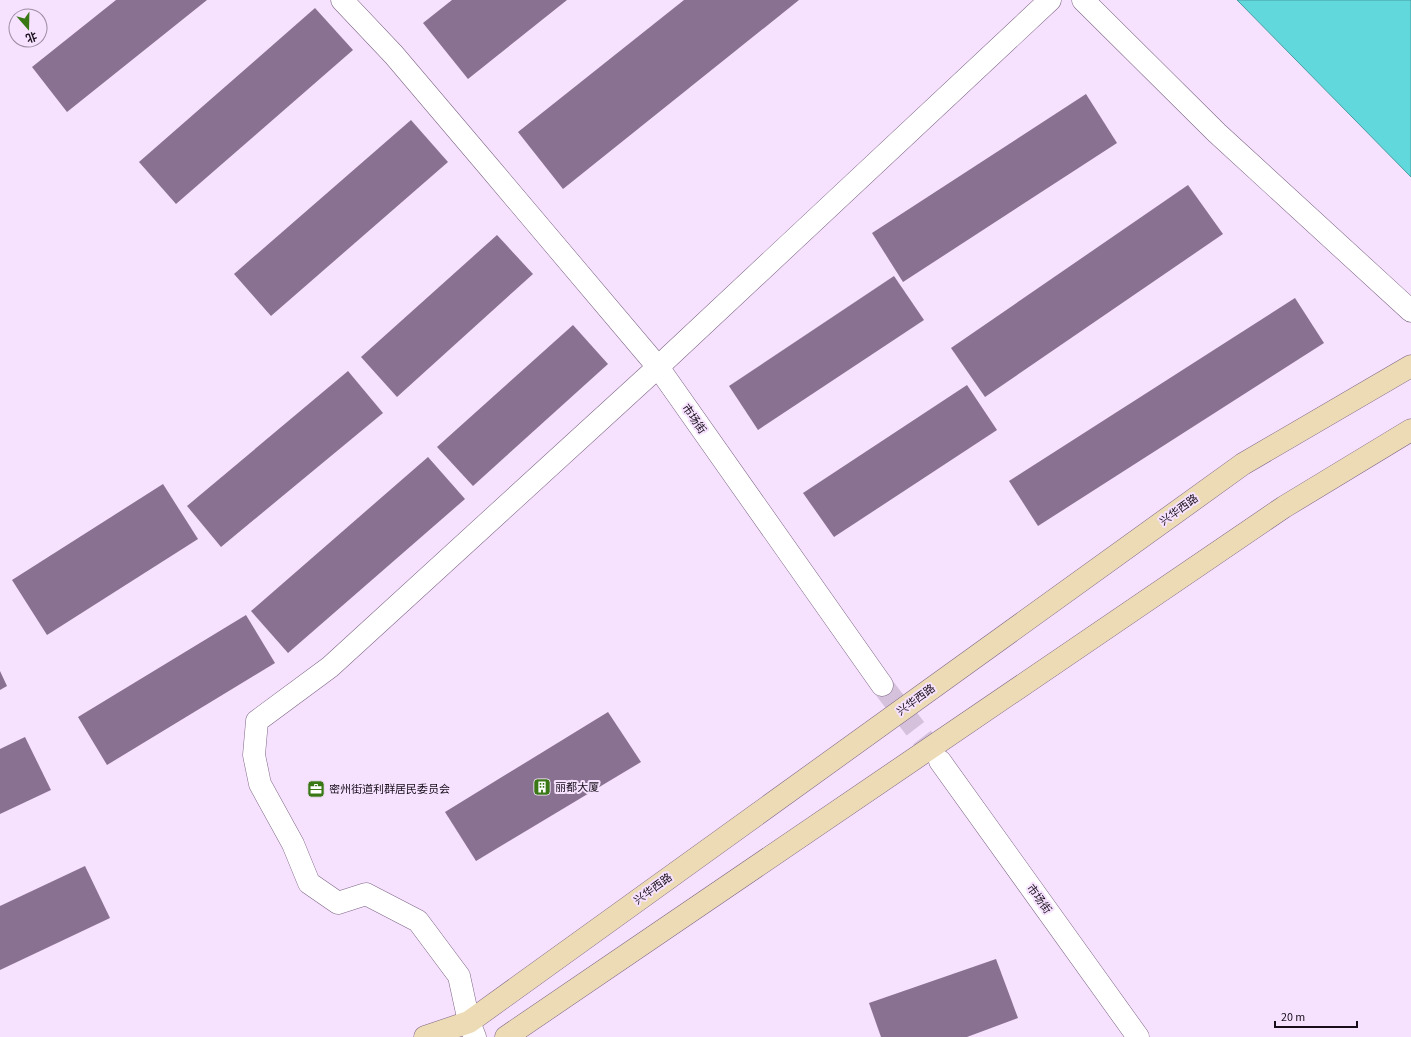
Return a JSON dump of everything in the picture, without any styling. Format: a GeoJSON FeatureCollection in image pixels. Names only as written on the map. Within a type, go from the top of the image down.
{"type":"FeatureCollection","features":[{"type":"Feature","properties":{"kind":"main road","name":"兴华西路"},"geometry":{"type":"LineString","coordinates":[[425,1037],[472,1029],[1243,464],[1411,366]]}},
{"type":"Feature","properties":{"kind":"main road"},"geometry":{"type":"LineString","coordinates":[[506,1037],[1284,507],[1411,430]]}},
{"type":"Feature","properties":{"kind":"street","name":"市场街"},"geometry":{"type":"LineString","coordinates":[[342,0],[394,55],[658,367],[882,685]]}},
{"type":"Feature","properties":{"kind":"street"},"geometry":{"type":"LineString","coordinates":[[472,1029],[459,976],[418,921],[366,894],[338,903],[309,883],[293,844],[260,784],[254,755],[258,721],[330,667],[658,367],[1050,0]]}},
{"type":"Feature","properties":{"kind":"street"},"geometry":{"type":"LineString","coordinates":[[1083,0],[1217,133],[1411,311]]}},
{"type":"Feature","properties":{"kind":"street","name":"市场街"},"geometry":{"type":"LineString","coordinates":[[940,761],[1138,1037]]}},
{"type":"Feature","properties":{"kind":"shaded area"},"geometry":{"type":"Polygon","coordinates":[[[1237,0],[1411,0],[1411,177],[1237,0]]]}},
{"type":"Feature","properties":{"kind":"building"},"geometry":{"type":"Polygon","coordinates":[[[116,0],[207,0],[67,112],[32,67],[116,0]]]}},
{"type":"Feature","properties":{"kind":"building"},"geometry":{"type":"Polygon","coordinates":[[[452,0],[567,0],[468,79],[423,23],[452,0]]]}},
{"type":"Feature","properties":{"kind":"building"},"geometry":{"type":"Polygon","coordinates":[[[684,0],[799,0],[563,189],[518,132],[684,0]]]}},
{"type":"Feature","properties":{"kind":"building"},"geometry":{"type":"Polygon","coordinates":[[[315,8],[353,50],[176,204],[139,162],[315,8]]]}},
{"type":"Feature","properties":{"kind":"building"},"geometry":{"type":"Polygon","coordinates":[[[1086,94],[1117,143],[903,282],[872,233],[1086,94]]]}},
{"type":"Feature","properties":{"kind":"building"},"geometry":{"type":"Polygon","coordinates":[[[411,120],[448,162],[271,316],[234,274],[411,120]]]}},
{"type":"Feature","properties":{"kind":"building"},"geometry":{"type":"Polygon","coordinates":[[[1188,185],[1223,234],[985,397],[951,348],[1188,185]]]}},
{"type":"Feature","properties":{"kind":"building"},"geometry":{"type":"Polygon","coordinates":[[[497,235],[533,274],[397,397],[361,357],[497,235]]]}},
{"type":"Feature","properties":{"kind":"building"},"geometry":{"type":"Polygon","coordinates":[[[894,276],[924,320],[758,430],[729,386],[894,276]]]}},
{"type":"Feature","properties":{"kind":"building"},"geometry":{"type":"Polygon","coordinates":[[[1295,298],[1324,343],[1038,526],[1009,481],[1295,298]]]}},
{"type":"Feature","properties":{"kind":"building"},"geometry":{"type":"Polygon","coordinates":[[[573,325],[608,364],[473,486],[437,447],[573,325]]]}},
{"type":"Feature","properties":{"kind":"building"},"geometry":{"type":"Polygon","coordinates":[[[348,371],[383,413],[221,547],[187,506],[348,371]]]}},
{"type":"Feature","properties":{"kind":"building"},"geometry":{"type":"Polygon","coordinates":[[[967,385],[997,430],[834,537],[803,493],[967,385]]]}},
{"type":"Feature","properties":{"kind":"building"},"geometry":{"type":"Polygon","coordinates":[[[428,457],[465,499],[288,653],[251,611],[428,457]]]}},
{"type":"Feature","properties":{"kind":"building"},"geometry":{"type":"Polygon","coordinates":[[[163,484],[198,539],[47,635],[12,580],[163,484]]]}},
{"type":"Feature","properties":{"kind":"building"},"geometry":{"type":"Polygon","coordinates":[[[246,615],[275,663],[107,765],[78,717],[246,615]]]}},
{"type":"Feature","properties":{"kind":"building"},"geometry":{"type":"Polygon","coordinates":[[[0,671],[7,686],[0,690],[0,671]]]}},
{"type":"Feature","properties":{"kind":"building","name":"丽都大厦"},"geometry":{"type":"Polygon","coordinates":[[[608,712],[641,762],[476,861],[445,812],[608,712]]]}},
{"type":"Feature","properties":{"kind":"building"},"geometry":{"type":"Polygon","coordinates":[[[25,737],[51,790],[0,814],[0,749],[25,737]]]}},
{"type":"Feature","properties":{"kind":"building"},"geometry":{"type":"Polygon","coordinates":[[[85,866],[110,918],[0,970],[0,906],[85,866]]]}},
{"type":"Feature","properties":{"kind":"building"},"geometry":{"type":"Polygon","coordinates":[[[996,959],[1018,1018],[967,1037],[881,1037],[869,1003],[996,959]]]}},
{"type":"Feature","properties":{"kind":"tunnel"},"geometry":{"type":"LineString","coordinates":[[882,685],[940,761]]}},
{"type":"Feature","properties":{"kind":"place","name":"丽都大厦"},"geometry":{"type":"Point","coordinates":[542,787]}},
{"type":"Feature","properties":{"kind":"place","name":"密州街道利群居民委员会"},"geometry":{"type":"Point","coordinates":[316,789]}}]}
